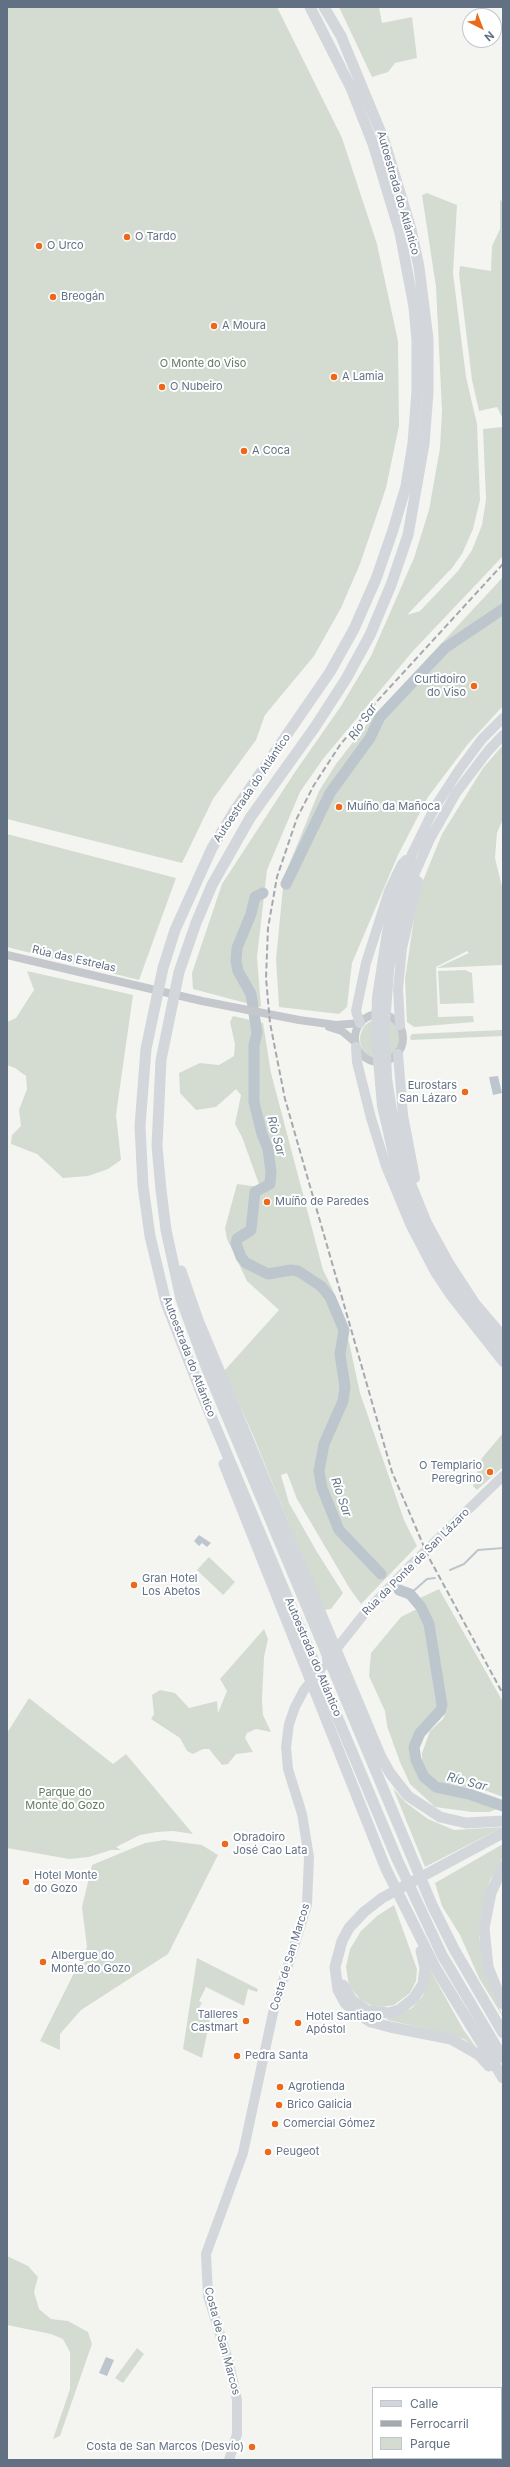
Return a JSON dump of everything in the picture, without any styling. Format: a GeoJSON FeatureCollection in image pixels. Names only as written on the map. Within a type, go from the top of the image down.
{"type":"FeatureCollection","features":[{"type":"Feature","properties":{"kind":"highway","name":"Autoestrada do Atlántico"},"geometry":{"type":"LineString","coordinates":[[310,7],[351,88],[373,144],[400,233],[414,307],[417,341],[417,391],[406,486],[376,579],[354,629],[330,672],[235,810],[212,848],[181,916],[162,968],[146,1049],[140,1126],[143,1186],[150,1236],[166,1303],[203,1397],[397,1859],[442,1955],[503,2058]]}},
{"type":"Feature","properties":{"kind":"highway","name":"Autoestrada do Atlántico"},"geometry":{"type":"LineString","coordinates":[[324,7],[341,36],[384,140],[410,229],[419,267],[428,338],[428,393],[424,444],[408,535],[391,585],[370,635],[346,679],[315,727],[246,824],[212,885],[196,923],[179,972],[169,1016],[162,1060],[158,1114],[159,1170],[166,1230],[188,1320],[300,1593],[432,1905],[454,1949],[503,2033]]}},
{"type":"Feature","properties":{"kind":"highway"},"geometry":{"type":"LineString","coordinates":[[329,7],[341,36]]}},
{"type":"Feature","properties":{"kind":"highway"},"geometry":{"type":"LineString","coordinates":[[166,1230],[173,1239],[179,1264],[198,1320],[375,1744],[390,1773],[408,1796],[440,1816],[466,1823],[503,1821]]}},
{"type":"Feature","properties":{"kind":"highway"},"geometry":{"type":"LineString","coordinates":[[203,1397],[203,1411],[384,1863],[410,1920],[456,2004],[503,2078]]}},
{"type":"Feature","properties":{"kind":"highway"},"geometry":{"type":"LineString","coordinates":[[447,1868],[503,1833]]}},
{"type":"Feature","properties":{"kind":"highway"},"geometry":{"type":"LineString","coordinates":[[503,1840],[384,1900],[364,1912],[349,1928],[337,1953],[335,1979],[345,2003],[371,2022],[441,2036],[464,2045],[479,2055],[503,2083]]}},
{"type":"Feature","properties":{"kind":"highway"},"geometry":{"type":"LineString","coordinates":[[503,1866],[487,1908],[484,1936],[488,1967],[503,2004]]}},
{"type":"Feature","properties":{"kind":"highway"},"geometry":{"type":"LineString","coordinates":[[384,1900],[353,1932],[343,1954],[340,1966],[344,1989],[352,2000],[368,2011],[389,2013],[399,2010],[414,1998],[423,1984],[424,1959],[409,1927],[410,1920]]}},
{"type":"Feature","properties":{"kind":"main road"},"geometry":{"type":"LineString","coordinates":[[382,999],[387,932],[395,901],[412,854],[435,807],[459,770],[482,739],[503,718]]}},
{"type":"Feature","properties":{"kind":"main road"},"geometry":{"type":"LineString","coordinates":[[503,735],[488,751],[456,793],[430,839],[402,909],[393,944],[376,1036],[383,1079],[400,1149],[413,1190],[440,1248],[459,1281],[503,1336]]}},
{"type":"Feature","properties":{"kind":"main road"},"geometry":{"type":"LineString","coordinates":[[400,1025],[398,989],[402,948],[412,902],[430,839]]}},
{"type":"Feature","properties":{"kind":"main road"},"geometry":{"type":"LineString","coordinates":[[360,1023],[356,1011],[366,963],[389,891],[402,864],[412,854]]}},
{"type":"Feature","properties":{"kind":"main road"},"geometry":{"type":"LineString","coordinates":[[356,1044],[357,1062],[371,1118],[386,1166],[411,1226],[435,1272],[466,1318],[503,1362]]}},
{"type":"Feature","properties":{"kind":"main road"},"geometry":{"type":"LineString","coordinates":[[398,1054],[403,1115],[415,1178],[413,1190]]}},
{"type":"Feature","properties":{"kind":"main road"},"geometry":{"type":"LineString","coordinates":[[383,1079],[382,1106],[398,1176],[399,1196]]}},
{"type":"Feature","properties":{"kind":"main road"},"geometry":{"type":"LineString","coordinates":[[398,1176],[433,1254],[468,1308],[503,1350]]}},
{"type":"Feature","properties":{"kind":"main road"},"geometry":{"type":"LineString","coordinates":[[459,1281],[466,1282],[503,1326]]}},
{"type":"Feature","properties":{"kind":"main road","name":"Rúa da Ponte de San Lázaro"},"geometry":{"type":"LineString","coordinates":[[304,1690],[364,1614],[412,1564],[503,1476]]}},
{"type":"Feature","properties":{"kind":"main road","name":"Costa de San Marcos"},"geometry":{"type":"LineString","coordinates":[[235,2456],[238,2440],[235,2388],[207,2289],[206,2254],[243,2153],[274,2013],[307,1905],[310,1879],[306,1837],[288,1769],[286,1747],[289,1724],[294,1707],[304,1690]]}},
{"type":"Feature","properties":{"kind":"main road","name":"Costa de San Marcos"},"geometry":{"type":"LineString","coordinates":[[217,2223],[212,2263],[213,2287],[243,2391],[244,2417],[235,2456]]}},
{"type":"Feature","properties":{"kind":"street","name":"Rúa das Estrelas"},"geometry":{"type":"LineString","coordinates":[[7,955],[235,1007],[317,1023]]}},
{"type":"Feature","properties":{"kind":"street"},"geometry":{"type":"LineString","coordinates":[[380,1013],[391,1017],[400,1025],[404,1036],[398,1054],[386,1062],[372,1062],[360,1053],[356,1044],[356,1030],[360,1023],[372,1015],[380,1013]]}},
{"type":"Feature","properties":{"kind":"street"},"geometry":{"type":"LineString","coordinates":[[317,1023],[342,1025],[360,1023]]}},
{"type":"Feature","properties":{"kind":"street"},"geometry":{"type":"LineString","coordinates":[[317,1023],[342,1032],[356,1044]]}},
{"type":"Feature","properties":{"kind":"green space","name":"O Monte do Viso"},"geometry":{"type":"Polygon","coordinates":[[[7,7],[277,7],[342,138],[377,244],[398,341],[399,426],[386,488],[360,564],[341,608],[314,656],[265,715],[256,740],[213,799],[182,863],[7,819],[7,7]]]}},
{"type":"Feature","properties":{"kind":"green space"},"geometry":{"type":"Polygon","coordinates":[[[339,7],[379,7],[382,23],[412,17],[417,58],[395,63],[388,72],[372,77],[339,7]]]}},
{"type":"Feature","properties":{"kind":"green space"},"geometry":{"type":"Polygon","coordinates":[[[427,193],[457,205],[453,273],[466,377],[477,424],[480,500],[473,529],[462,554],[452,568],[407,615],[420,611],[458,571],[472,550],[482,525],[486,499],[483,429],[503,427],[503,556],[413,651],[323,759],[300,792],[267,870],[257,957],[261,1007],[193,989],[192,973],[222,884],[295,772],[341,706],[371,656],[414,558],[429,510],[440,448],[442,410],[436,287],[422,195],[427,193]]]}},
{"type":"Feature","properties":{"kind":"green space"},"geometry":{"type":"Polygon","coordinates":[[[500,199],[503,203],[503,419],[497,407],[479,411],[472,380],[459,274],[460,266],[491,271],[492,246],[500,229],[500,199]]]}},
{"type":"Feature","properties":{"kind":"green space"},"geometry":{"type":"Polygon","coordinates":[[[503,577],[503,706],[468,744],[428,797],[398,855],[352,963],[347,1007],[339,1014],[279,1007],[276,959],[284,877],[319,791],[336,764],[371,719],[503,577]]]}},
{"type":"Feature","properties":{"kind":"green space"},"geometry":{"type":"Polygon","coordinates":[[[503,745],[503,819],[497,833],[495,858],[503,891],[503,965],[437,968],[469,953],[467,951],[436,967],[438,1017],[473,1016],[474,1022],[414,1027],[407,1022],[405,979],[416,905],[422,883],[442,834],[483,768],[503,745]]]}},
{"type":"Feature","properties":{"kind":"green space"},"geometry":{"type":"Polygon","coordinates":[[[7,834],[176,878],[139,980],[7,947],[7,834]]]}},
{"type":"Feature","properties":{"kind":"green space"},"geometry":{"type":"Polygon","coordinates":[[[465,970],[472,973],[474,1003],[440,1004],[438,971],[465,970]]]}},
{"type":"Feature","properties":{"kind":"green space"},"geometry":{"type":"Polygon","coordinates":[[[27,971],[133,995],[116,1115],[121,1160],[108,1169],[88,1176],[63,1178],[37,1154],[11,1144],[12,1135],[21,1126],[19,1110],[27,1089],[26,1076],[15,1068],[7,1065],[7,1022],[16,1018],[34,990],[27,971]]]}},
{"type":"Feature","properties":{"kind":"green space"},"geometry":{"type":"Polygon","coordinates":[[[233,1016],[263,1023],[271,1073],[323,1270],[332,1288],[349,1342],[360,1393],[404,1520],[417,1546],[361,1604],[350,1589],[297,1499],[287,1473],[281,1475],[289,1503],[317,1552],[343,1593],[331,1609],[324,1610],[253,1435],[224,1371],[279,1310],[247,1281],[227,1239],[225,1228],[237,1184],[260,1187],[242,1137],[235,1124],[241,1095],[236,1089],[216,1107],[196,1110],[180,1093],[179,1073],[200,1063],[219,1065],[234,1056],[235,1044],[230,1022],[233,1016]]]}},
{"type":"Feature","properties":{"kind":"green space"},"geometry":{"type":"Polygon","coordinates":[[[380,1019],[388,1021],[394,1025],[398,1031],[400,1039],[398,1047],[394,1053],[388,1057],[380,1059],[372,1057],[366,1053],[362,1047],[360,1039],[362,1031],[366,1025],[372,1021],[380,1019]]]}},
{"type":"Feature","properties":{"kind":"green space"},"geometry":{"type":"Polygon","coordinates":[[[503,1030],[503,1036],[411,1040],[410,1037],[412,1034],[503,1030]]]}},
{"type":"Feature","properties":{"kind":"green space"},"geometry":{"type":"Polygon","coordinates":[[[503,1433],[503,1467],[477,1490],[473,1486],[482,1458],[503,1433]]]}},
{"type":"Feature","properties":{"kind":"green space"},"geometry":{"type":"Polygon","coordinates":[[[209,1557],[235,1582],[223,1595],[197,1570],[209,1557]]]}},
{"type":"Feature","properties":{"kind":"green space"},"geometry":{"type":"Polygon","coordinates":[[[439,1589],[503,1702],[503,1797],[487,1791],[442,1783],[433,1779],[422,1767],[422,1753],[430,1731],[443,1719],[447,1710],[440,1660],[427,1612],[420,1598],[439,1589]]]}},
{"type":"Feature","properties":{"kind":"green space"},"geometry":{"type":"Polygon","coordinates":[[[417,1609],[425,1622],[437,1707],[420,1728],[411,1749],[420,1778],[432,1790],[470,1797],[500,1808],[489,1812],[472,1812],[435,1807],[410,1784],[400,1762],[387,1726],[385,1711],[369,1676],[371,1653],[401,1617],[417,1609]]]}},
{"type":"Feature","properties":{"kind":"green space"},"geometry":{"type":"Polygon","coordinates":[[[264,1629],[268,1639],[264,1657],[262,1700],[263,1715],[271,1732],[256,1729],[247,1733],[245,1738],[253,1752],[236,1754],[228,1764],[222,1765],[209,1749],[203,1749],[193,1754],[187,1751],[180,1738],[151,1719],[154,1714],[152,1695],[160,1690],[175,1693],[189,1708],[217,1701],[218,1713],[227,1691],[220,1679],[264,1629]]]}},
{"type":"Feature","properties":{"kind":"green space","name":"Parque do Monte do Gozo"},"geometry":{"type":"Polygon","coordinates":[[[29,1698],[113,1764],[126,1754],[193,1834],[173,1831],[140,1835],[116,1847],[121,1850],[111,1850],[89,1857],[69,1859],[7,1848],[7,1733],[29,1698]]]}},
{"type":"Feature","properties":{"kind":"green space"},"geometry":{"type":"Polygon","coordinates":[[[393,1788],[405,1802],[428,1819],[454,1830],[503,1827],[425,1867],[393,1788]]]}},
{"type":"Feature","properties":{"kind":"green space"},"geometry":{"type":"Polygon","coordinates":[[[164,1840],[202,1845],[218,1855],[168,1954],[81,2010],[60,2034],[60,2050],[40,2041],[87,1947],[82,1907],[92,1865],[145,1843],[164,1840]]]}},
{"type":"Feature","properties":{"kind":"green space"},"geometry":{"type":"Polygon","coordinates":[[[503,1844],[503,1857],[490,1880],[484,1902],[479,1937],[490,1986],[503,2017],[479,1978],[460,1935],[442,1906],[435,1883],[503,1844]]]}},
{"type":"Feature","properties":{"kind":"green space"},"geometry":{"type":"Polygon","coordinates":[[[394,1905],[417,1969],[416,1981],[410,1993],[394,2005],[382,2007],[372,2006],[360,1999],[349,1986],[346,1967],[350,1949],[361,1931],[377,1916],[394,1905]]]}},
{"type":"Feature","properties":{"kind":"green space"},"geometry":{"type":"Polygon","coordinates":[[[197,1958],[258,1989],[257,1992],[248,1989],[244,2006],[206,1987],[199,2001],[202,2003],[199,2008],[211,2014],[202,2058],[183,2049],[197,1958]]]}},
{"type":"Feature","properties":{"kind":"green space"},"geometry":{"type":"Polygon","coordinates":[[[429,1968],[463,2029],[478,2050],[464,2039],[446,2033],[387,2020],[388,2017],[398,2015],[412,2008],[423,1996],[429,1968]]]}},
{"type":"Feature","properties":{"kind":"green space"},"geometry":{"type":"Polygon","coordinates":[[[7,2256],[28,2266],[38,2277],[34,2292],[39,2309],[51,2319],[68,2321],[88,2332],[92,2344],[60,2436],[53,2439],[70,2389],[70,2352],[63,2339],[51,2334],[7,2325],[7,2256]]]}},
{"type":"Feature","properties":{"kind":"green space"},"geometry":{"type":"Polygon","coordinates":[[[137,2348],[144,2354],[123,2383],[115,2378],[137,2348]]]}},
{"type":"Feature","properties":{"kind":"shaded area"},"geometry":{"type":"Polygon","coordinates":[[[498,1076],[502,1093],[493,1095],[489,1077],[498,1076]]]}},
{"type":"Feature","properties":{"kind":"shaded area"},"geometry":{"type":"Polygon","coordinates":[[[199,1535],[211,1543],[207,1547],[202,1543],[199,1546],[194,1541],[199,1535]]]}},
{"type":"Feature","properties":{"kind":"shaded area"},"geometry":{"type":"Polygon","coordinates":[[[106,2357],[114,2360],[107,2376],[99,2373],[106,2357]]]}},
{"type":"Feature","properties":{"kind":"waterway","name":"Río Sar"},"geometry":{"type":"LineString","coordinates":[[286,884],[330,793],[370,738],[380,717],[445,648],[503,609]]}},
{"type":"Feature","properties":{"kind":"waterway","name":"Río Sar"},"geometry":{"type":"LineString","coordinates":[[263,893],[255,897],[251,914],[237,948],[236,961],[238,971],[251,994],[257,1033],[254,1045],[254,1102],[262,1134],[268,1149],[271,1172],[270,1184],[255,1192],[251,1230],[237,1239],[236,1243],[241,1257],[246,1263],[268,1274],[291,1270],[298,1271],[321,1286],[330,1297],[344,1330],[340,1354],[345,1387],[343,1401],[324,1444],[319,1471],[322,1488],[339,1530],[381,1574]]}},
{"type":"Feature","properties":{"kind":"waterway"},"geometry":{"type":"LineString","coordinates":[[450,1570],[464,1564],[478,1550],[503,1548]]}},
{"type":"Feature","properties":{"kind":"waterway"},"geometry":{"type":"LineString","coordinates":[[410,1594],[427,1579],[435,1578]]}},
{"type":"Feature","properties":{"kind":"waterway","name":"Río Sar"},"geometry":{"type":"LineString","coordinates":[[399,1590],[410,1594],[421,1607],[429,1624],[442,1705],[441,1710],[420,1733],[414,1747],[416,1760],[424,1777],[436,1787],[469,1794],[503,1806]]}},
{"type":"Feature","properties":{"kind":"railway"},"geometry":{"type":"LineString","coordinates":[[503,564],[369,710],[340,745],[314,785],[297,818],[277,877],[268,928],[266,978],[270,1023],[285,1099],[392,1472],[428,1556],[503,1694]]}},
{"type":"Feature","properties":{"kind":"place","name":"O Tardo"},"geometry":{"type":"Point","coordinates":[127,237]}},
{"type":"Feature","properties":{"kind":"place","name":"O Urco"},"geometry":{"type":"Point","coordinates":[39,246]}},
{"type":"Feature","properties":{"kind":"place","name":"Breogán"},"geometry":{"type":"Point","coordinates":[53,297]}},
{"type":"Feature","properties":{"kind":"place","name":"A Moura"},"geometry":{"type":"Point","coordinates":[214,326]}},
{"type":"Feature","properties":{"kind":"place","name":"A Lamia"},"geometry":{"type":"Point","coordinates":[334,377]}},
{"type":"Feature","properties":{"kind":"place","name":"O Nubeiro"},"geometry":{"type":"Point","coordinates":[162,387]}},
{"type":"Feature","properties":{"kind":"place","name":"A Coca"},"geometry":{"type":"Point","coordinates":[244,451]}},
{"type":"Feature","properties":{"kind":"place","name":"Curtidoiro do Viso"},"geometry":{"type":"Point","coordinates":[474,686]}},
{"type":"Feature","properties":{"kind":"place","name":"Muíño da Mañoca"},"geometry":{"type":"Point","coordinates":[339,807]}},
{"type":"Feature","properties":{"kind":"place","name":"Eurostars San Lázaro"},"geometry":{"type":"Point","coordinates":[465,1092]}},
{"type":"Feature","properties":{"kind":"place","name":"Muíño de Paredes"},"geometry":{"type":"Point","coordinates":[267,1202]}},
{"type":"Feature","properties":{"kind":"place","name":"O Templario Peregrino"},"geometry":{"type":"Point","coordinates":[490,1472]}},
{"type":"Feature","properties":{"kind":"place","name":"Gran Hotel Los Abetos"},"geometry":{"type":"Point","coordinates":[134,1585]}},
{"type":"Feature","properties":{"kind":"place","name":"Obradoiro José Cao Lata"},"geometry":{"type":"Point","coordinates":[225,1844]}},
{"type":"Feature","properties":{"kind":"place","name":"Hotel Monte do Gozo"},"geometry":{"type":"Point","coordinates":[26,1882]}},
{"type":"Feature","properties":{"kind":"place","name":"Albergue do Monte do Gozo"},"geometry":{"type":"Point","coordinates":[43,1962]}},
{"type":"Feature","properties":{"kind":"place","name":"Talleres Castmart"},"geometry":{"type":"Point","coordinates":[246,2021]}},
{"type":"Feature","properties":{"kind":"place","name":"Hotel Santiago Apóstol"},"geometry":{"type":"Point","coordinates":[298,2023]}},
{"type":"Feature","properties":{"kind":"place","name":"Pedra Santa"},"geometry":{"type":"Point","coordinates":[237,2056]}},
{"type":"Feature","properties":{"kind":"place","name":"Agrotienda"},"geometry":{"type":"Point","coordinates":[280,2087]}},
{"type":"Feature","properties":{"kind":"place","name":"Brico Galicia"},"geometry":{"type":"Point","coordinates":[279,2105]}},
{"type":"Feature","properties":{"kind":"place","name":"Comercial Gómez"},"geometry":{"type":"Point","coordinates":[275,2124]}},
{"type":"Feature","properties":{"kind":"place","name":"Peugeot"},"geometry":{"type":"Point","coordinates":[268,2152]}},
{"type":"Feature","properties":{"kind":"place","name":"Costa de San Marcos (Desvío)"},"geometry":{"type":"Point","coordinates":[252,2447]}}]}
